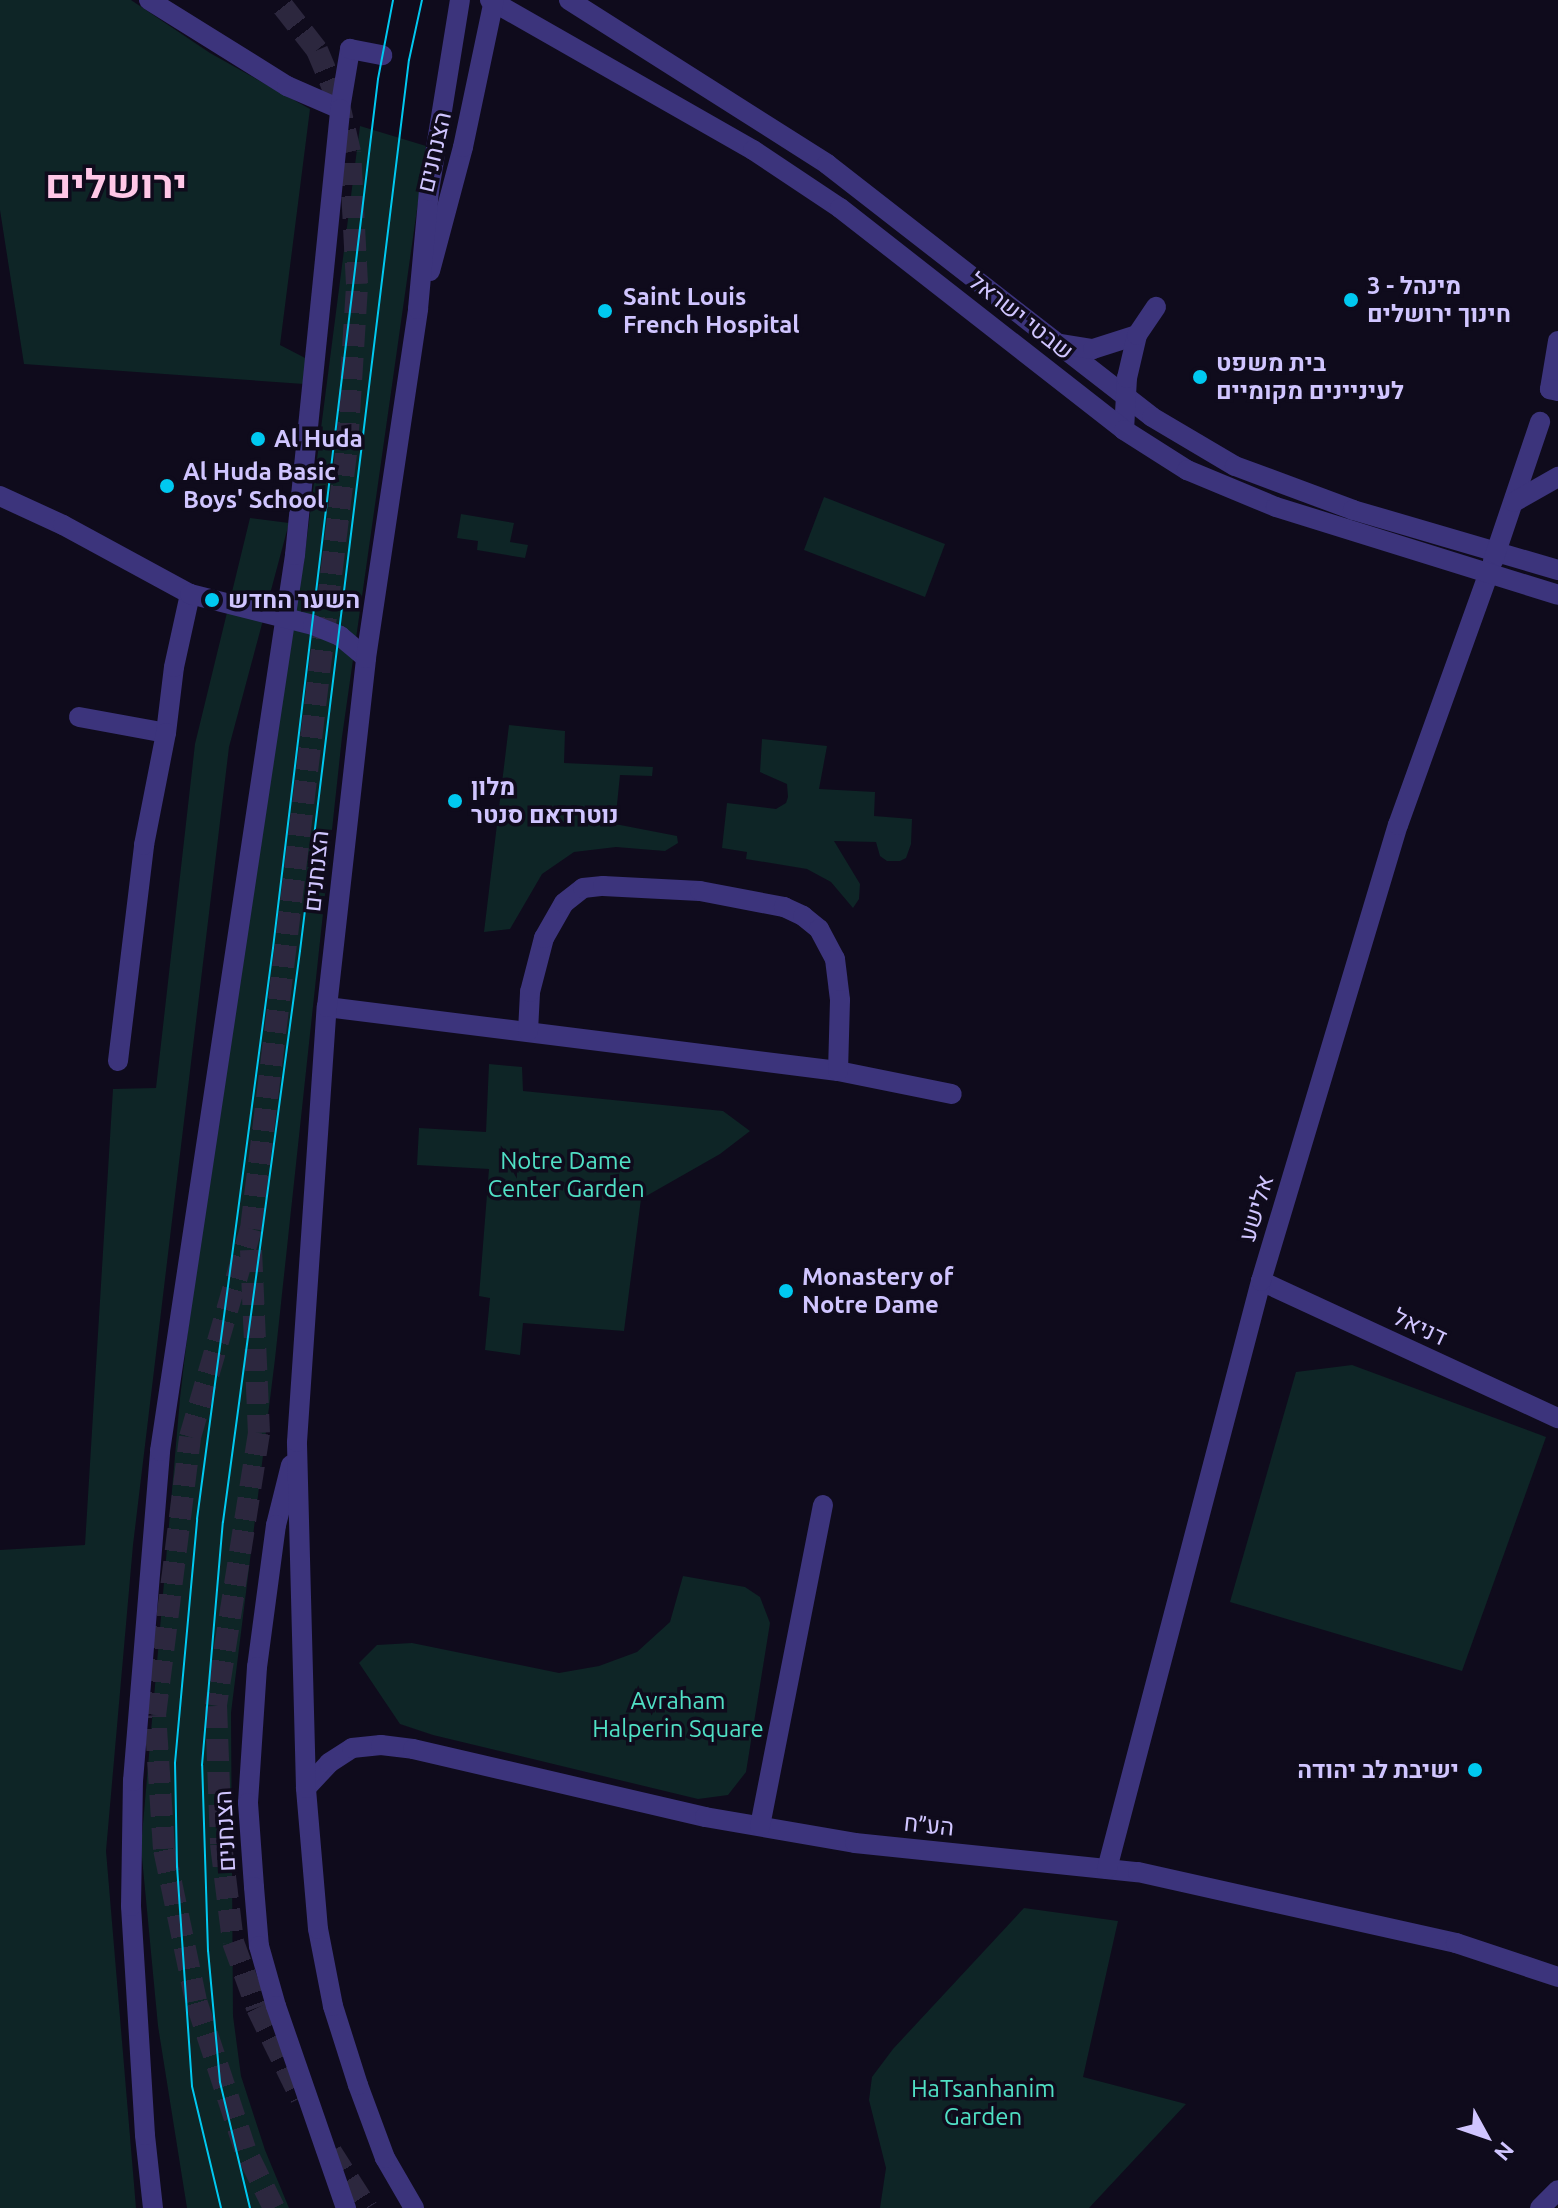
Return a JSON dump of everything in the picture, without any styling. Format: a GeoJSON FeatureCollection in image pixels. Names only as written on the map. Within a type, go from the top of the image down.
{"type":"FeatureCollection","features":[{"type":"Feature","properties":{"kind":"street"},"geometry":{"type":"LineString","coordinates":[[149,0],[287,86],[340,109]]}},
{"type":"Feature","properties":{"kind":"street","name":"הצנחנים"},"geometry":{"type":"LineString","coordinates":[[414,2208],[385,2158],[333,2006],[318,1929],[306,1788],[297,1442],[327,1007],[366,658],[418,309],[429,191],[460,0]]}},
{"type":"Feature","properties":{"kind":"street","name":"שבטי ישראל"},"geometry":{"type":"LineString","coordinates":[[569,0],[609,29],[827,164],[1173,432],[1235,466],[1353,510],[1558,570]]}},
{"type":"Feature","properties":{"kind":"street","name":"הצנחנים"},"geometry":{"type":"LineString","coordinates":[[418,309],[463,147],[493,2]]}},
{"type":"Feature","properties":{"kind":"street","name":"שבטי ישראל"},"geometry":{"type":"LineString","coordinates":[[493,2],[753,150],[828,199],[1153,450],[1223,487],[1340,528],[1558,595]]}},
{"type":"Feature","properties":{"kind":"street"},"geometry":{"type":"LineString","coordinates":[[153,2208],[145,2135],[131,1891],[133,1781],[160,1451],[285,617],[313,399],[340,109],[350,49],[382,55]]}},
{"type":"Feature","properties":{"kind":"street"},"geometry":{"type":"LineString","coordinates":[[1124,430],[1124,397],[1137,335],[1156,307]]}},
{"type":"Feature","properties":{"kind":"street"},"geometry":{"type":"LineString","coordinates":[[1057,343],[1093,349],[1137,335]]}},
{"type":"Feature","properties":{"kind":"street"},"geometry":{"type":"LineString","coordinates":[[1558,341],[1550,389],[1558,391]]}},
{"type":"Feature","properties":{"kind":"street","name":"אלישע"},"geometry":{"type":"LineString","coordinates":[[1107,1869],[1261,1281],[1398,825],[1540,422]]}},
{"type":"Feature","properties":{"kind":"street"},"geometry":{"type":"LineString","coordinates":[[1514,502],[1558,477]]}},
{"type":"Feature","properties":{"kind":"street"},"geometry":{"type":"LineString","coordinates":[[0,496],[63,525],[190,594],[285,617],[340,636],[366,658]]}},
{"type":"Feature","properties":{"kind":"street"},"geometry":{"type":"LineString","coordinates":[[118,1061],[144,845],[166,733],[174,667],[190,594]]}},
{"type":"Feature","properties":{"kind":"street"},"geometry":{"type":"LineString","coordinates":[[79,717],[166,733]]}},
{"type":"Feature","properties":{"kind":"street"},"geometry":{"type":"LineString","coordinates":[[528,1031],[530,992],[544,938],[564,903],[583,888],[603,886],[700,891],[784,907],[803,916],[819,929],[835,959],[840,1000],[838,1071]]}},
{"type":"Feature","properties":{"kind":"street"},"geometry":{"type":"LineString","coordinates":[[327,1007],[838,1071],[952,1094]]}},
{"type":"Feature","properties":{"kind":"street","name":"דניאל"},"geometry":{"type":"LineString","coordinates":[[1261,1281],[1558,1418]]}},
{"type":"Feature","properties":{"kind":"street","name":"הצנחנים"},"geometry":{"type":"LineString","coordinates":[[297,1442],[276,1525],[265,1605],[248,1803],[259,1946],[332,2176],[346,2208]]}},
{"type":"Feature","properties":{"kind":"street"},"geometry":{"type":"LineString","coordinates":[[760,1826],[823,1505]]}},
{"type":"Feature","properties":{"kind":"street","name":"הע״ח"},"geometry":{"type":"LineString","coordinates":[[306,1788],[329,1763],[352,1748],[381,1745],[413,1749],[534,1779],[760,1826],[872,1845],[1138,1872],[1456,1943],[1558,1977]]}},
{"type":"Feature","properties":{"kind":"street"},"geometry":{"type":"LineString","coordinates":[[1540,2208],[1558,2190]]}},
{"type":"Feature","properties":{"kind":"green space"},"geometry":{"type":"Polygon","coordinates":[[[0,0],[131,0],[210,53],[310,109],[280,345],[309,360],[304,384],[24,364],[0,210],[0,0]]]}},
{"type":"Feature","properties":{"kind":"green space"},"geometry":{"type":"Polygon","coordinates":[[[360,126],[426,146],[342,737],[275,1359],[231,1713],[233,2016],[241,2076],[265,2150],[289,2208],[187,2208],[158,2026],[141,1847],[180,1398],[258,731],[303,568],[360,126]]]}},
{"type":"Feature","properties":{"kind":"green space"},"geometry":{"type":"Polygon","coordinates":[[[824,497],[945,544],[925,597],[804,550],[824,497]]]}},
{"type":"Feature","properties":{"kind":"green space"},"geometry":{"type":"Polygon","coordinates":[[[461,514],[514,523],[510,542],[528,545],[525,558],[477,550],[478,541],[457,538],[461,514]]]}},
{"type":"Feature","properties":{"kind":"green space"},"geometry":{"type":"Polygon","coordinates":[[[250,518],[289,523],[229,747],[133,1545],[106,1851],[136,2208],[0,2208],[0,1550],[85,1545],[113,1089],[156,1088],[195,744],[250,518]]]}},
{"type":"Feature","properties":{"kind":"green space"},"geometry":{"type":"Polygon","coordinates":[[[509,725],[565,731],[564,763],[653,767],[652,776],[620,775],[615,824],[677,836],[678,843],[665,851],[616,847],[574,852],[542,874],[510,929],[484,932],[509,725]]]}},
{"type":"Feature","properties":{"kind":"green space"},"geometry":{"type":"Polygon","coordinates":[[[762,739],[827,746],[819,789],[875,792],[874,816],[912,819],[911,844],[906,858],[900,861],[887,861],[880,856],[876,842],[834,841],[860,884],[859,899],[853,908],[831,882],[807,869],[746,859],[747,852],[722,848],[727,803],[776,809],[786,803],[787,784],[760,772],[762,739]]]}},
{"type":"Feature","properties":{"kind":"green space","name":"Notre Dame Center Garden"},"geometry":{"type":"Polygon","coordinates":[[[489,1064],[522,1067],[523,1091],[723,1111],[750,1131],[720,1154],[641,1199],[624,1331],[523,1323],[520,1355],[485,1350],[490,1298],[479,1296],[489,1169],[417,1165],[419,1128],[486,1132],[489,1064]]]}},
{"type":"Feature","properties":{"kind":"green space"},"geometry":{"type":"Polygon","coordinates":[[[1352,1365],[1546,1437],[1462,1671],[1230,1602],[1296,1372],[1352,1365]]]}},
{"type":"Feature","properties":{"kind":"green space","name":"Avraham Halperin Square"},"geometry":{"type":"Polygon","coordinates":[[[683,1576],[745,1587],[760,1597],[770,1623],[746,1772],[728,1795],[698,1799],[433,1735],[400,1724],[359,1663],[377,1645],[412,1643],[559,1673],[599,1666],[637,1652],[670,1622],[683,1576]]]}},
{"type":"Feature","properties":{"kind":"green space","name":"HaTsanhanim Garden"},"geometry":{"type":"Polygon","coordinates":[[[1024,1908],[1118,1921],[1083,2077],[1186,2104],[1089,2208],[880,2208],[886,2168],[869,2100],[872,2077],[893,2049],[1024,1908]]]}},
{"type":"Feature","properties":{"kind":"tunnel"},"geometry":{"type":"LineString","coordinates":[[274,2208],[245,2149],[196,2001],[164,1849],[155,1715],[190,1437],[251,1229],[347,445],[357,284],[350,152],[338,100],[317,50],[278,0]]}},
{"type":"Feature","properties":{"kind":"tunnel"},"geometry":{"type":"LineString","coordinates":[[251,1250],[259,1433],[216,1706],[221,1844],[233,1942],[257,2008],[301,2098]]}},
{"type":"Feature","properties":{"kind":"tunnel"},"geometry":{"type":"LineString","coordinates":[[331,2152],[367,2208]]}},
{"type":"Feature","properties":{"kind":"tram line"},"geometry":{"type":"LineString","coordinates":[[221,2208],[192,2086],[177,1867],[175,1763],[197,1519],[273,948],[378,79],[393,0]]}},
{"type":"Feature","properties":{"kind":"tram line"},"geometry":{"type":"LineString","coordinates":[[250,2208],[220,2082],[208,1951],[202,1765],[223,1522],[300,951],[409,60],[422,0]]}},
{"type":"Feature","properties":{"kind":"place","name":"3 - מינהל חינוך ירושלים"},"geometry":{"type":"Point","coordinates":[1351,300]}},
{"type":"Feature","properties":{"kind":"place","name":"Saint Louis French Hospital"},"geometry":{"type":"Point","coordinates":[605,311]}},
{"type":"Feature","properties":{"kind":"place","name":"בית משפט לעיניינים מקומיים"},"geometry":{"type":"Point","coordinates":[1200,377]}},
{"type":"Feature","properties":{"kind":"place","name":"Al Huda"},"geometry":{"type":"Point","coordinates":[258,439]}},
{"type":"Feature","properties":{"kind":"place","name":"Al Huda Basic Boys' School"},"geometry":{"type":"Point","coordinates":[167,486]}},
{"type":"Feature","properties":{"kind":"place","name":"השער החדש"},"geometry":{"type":"Point","coordinates":[212,600]}},
{"type":"Feature","properties":{"kind":"place","name":"מלון נוטרדאם סנטר"},"geometry":{"type":"Point","coordinates":[455,801]}},
{"type":"Feature","properties":{"kind":"place","name":"Monastery of Notre Dame"},"geometry":{"type":"Point","coordinates":[786,1291]}},
{"type":"Feature","properties":{"kind":"place","name":"ישיבת לב יהודה"},"geometry":{"type":"Point","coordinates":[1475,1770]}},
{"type":"Feature","properties":{"kind":"district","name":"ירושלים"},"geometry":{"type":"Point","coordinates":[116,184]}}]}
